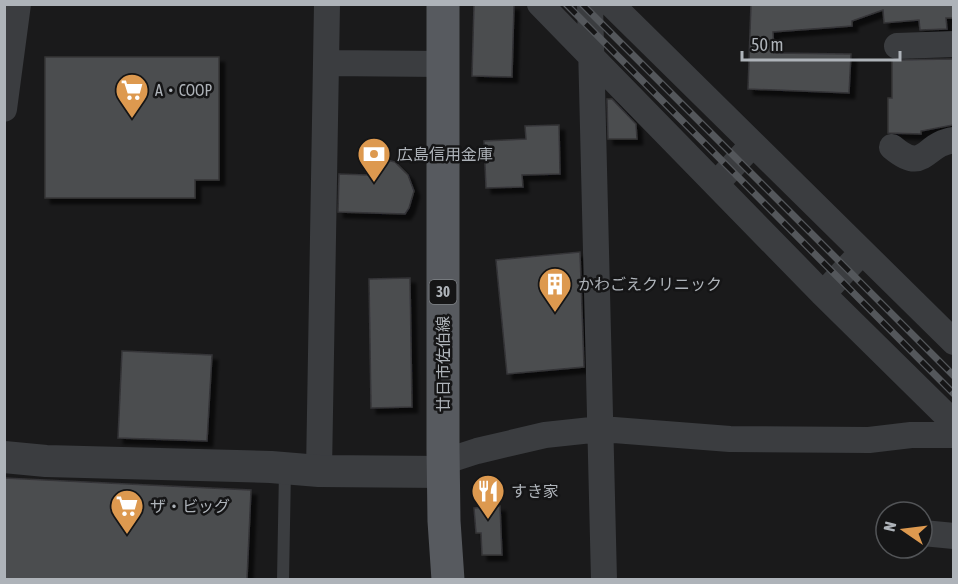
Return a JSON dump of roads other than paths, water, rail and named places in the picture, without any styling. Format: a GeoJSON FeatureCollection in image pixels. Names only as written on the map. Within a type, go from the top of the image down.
{"type":"FeatureCollection","features":[{"type":"Feature","properties":{"kind":"main road","name":"廿日市佐伯線"},"geometry":{"type":"LineString","coordinates":[[443,4],[443,467],[448,579]]}},
{"type":"Feature","properties":{"kind":"street"},"geometry":{"type":"LineString","coordinates":[[4,109],[18,4]]}},
{"type":"Feature","properties":{"kind":"street"},"geometry":{"type":"LineString","coordinates":[[319,471],[327,4]]}},
{"type":"Feature","properties":{"kind":"street"},"geometry":{"type":"LineString","coordinates":[[540,4],[823,294],[954,423]]}},
{"type":"Feature","properties":{"kind":"street"},"geometry":{"type":"LineString","coordinates":[[590,4],[604,579]]}},
{"type":"Feature","properties":{"kind":"street"},"geometry":{"type":"LineString","coordinates":[[611,4],[952,338]]}},
{"type":"Feature","properties":{"kind":"street"},"geometry":{"type":"LineString","coordinates":[[897,46],[954,44]]}},
{"type":"Feature","properties":{"kind":"street"},"geometry":{"type":"LineString","coordinates":[[326,63],[442,64]]}},
{"type":"Feature","properties":{"kind":"street"},"geometry":{"type":"LineString","coordinates":[[891,147],[902,156],[912,160],[924,156],[934,147],[946,141],[954,140]]}},
{"type":"Feature","properties":{"kind":"street"},"geometry":{"type":"LineString","coordinates":[[716,184],[753,144]]}},
{"type":"Feature","properties":{"kind":"street"},"geometry":{"type":"LineString","coordinates":[[823,294],[862,252]]}},
{"type":"Feature","properties":{"kind":"street"},"geometry":{"type":"LineString","coordinates":[[4,457],[46,461],[319,471],[443,467],[477,451],[544,435],[601,429],[730,439],[869,440],[911,435],[954,435]]}},
{"type":"Feature","properties":{"kind":"street"},"geometry":{"type":"LineString","coordinates":[[934,534],[954,536]]}},
{"type":"Feature","properties":{"kind":"lane"},"geometry":{"type":"LineString","coordinates":[[283,579],[285,468]]}},
{"type":"Feature","properties":{"kind":"railway"},"geometry":{"type":"LineString","coordinates":[[566,4],[954,394]]}},
{"type":"Feature","properties":{"kind":"railway"},"geometry":{"type":"LineString","coordinates":[[582,4],[954,376]]}},
{"type":"Feature","properties":{"kind":"place","name":"A・COOP"},"geometry":{"type":"Point","coordinates":[132,119]}},
{"type":"Feature","properties":{"kind":"place","name":"広島信用金庫"},"geometry":{"type":"Point","coordinates":[374,183]}},
{"type":"Feature","properties":{"kind":"place","name":"かわごえクリニック"},"geometry":{"type":"Point","coordinates":[555,313]}},
{"type":"Feature","properties":{"kind":"place","name":"すき家"},"geometry":{"type":"Point","coordinates":[488,520]}},
{"type":"Feature","properties":{"kind":"place","name":"ザ・ビッグ"},"geometry":{"type":"Point","coordinates":[127,535]}}]}
